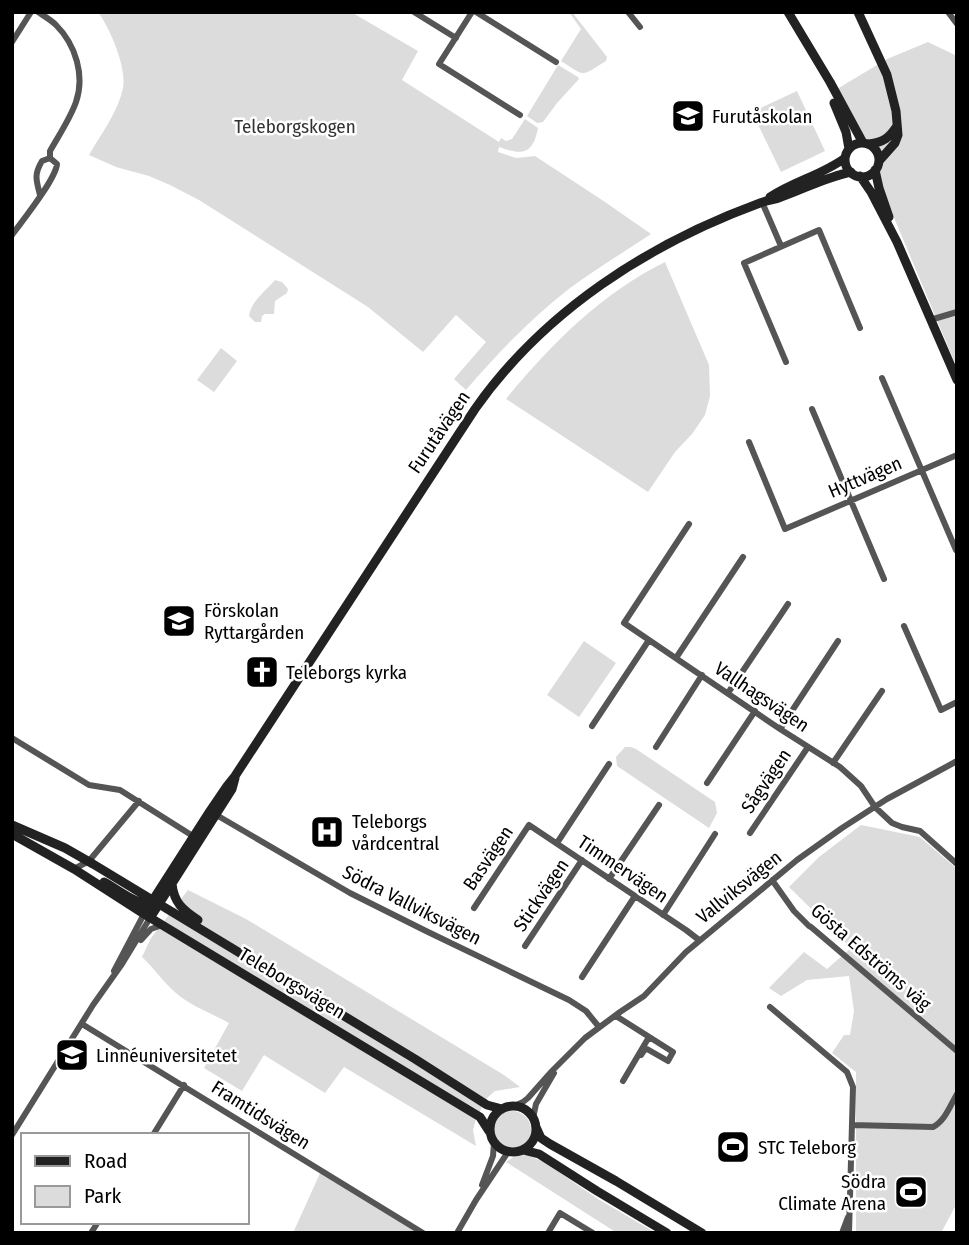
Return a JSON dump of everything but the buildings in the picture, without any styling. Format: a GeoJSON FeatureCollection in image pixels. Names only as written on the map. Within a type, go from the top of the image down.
{"type":"FeatureCollection","features":[{"type":"Feature","properties":{"kind":"street"},"geometry":{"type":"LineString","coordinates":[[12,42],[31,12]]}},
{"type":"Feature","properties":{"kind":"street"},"geometry":{"type":"LineString","coordinates":[[12,235],[56,170],[57,164],[50,158],[50,151],[72,113],[80,86],[77,60],[72,47],[56,25],[38,12]]}},
{"type":"Feature","properties":{"kind":"street"},"geometry":{"type":"LineString","coordinates":[[414,12],[456,38]]}},
{"type":"Feature","properties":{"kind":"street"},"geometry":{"type":"LineString","coordinates":[[520,115],[439,64],[456,38],[474,12],[556,62]]}},
{"type":"Feature","properties":{"kind":"street"},"geometry":{"type":"LineString","coordinates":[[628,12],[640,27]]}},
{"type":"Feature","properties":{"kind":"street"},"geometry":{"type":"LineString","coordinates":[[788,12],[866,144],[877,151],[879,188],[897,242],[956,380]]}},
{"type":"Feature","properties":{"kind":"street"},"geometry":{"type":"LineString","coordinates":[[856,174],[870,174],[895,143],[898,135],[896,111],[887,75],[859,12]]}},
{"type":"Feature","properties":{"kind":"street"},"geometry":{"type":"LineString","coordinates":[[948,12],[957,24]]}},
{"type":"Feature","properties":{"kind":"street"},"geometry":{"type":"LineString","coordinates":[[817,62],[846,132],[846,164],[871,192],[897,242]]}},
{"type":"Feature","properties":{"kind":"street"},"geometry":{"type":"LineString","coordinates":[[847,154],[854,145],[883,142],[897,126]]}},
{"type":"Feature","properties":{"kind":"street","name":"Furutåvägen"},"geometry":{"type":"LineString","coordinates":[[147,916],[235,776],[475,410],[505,371],[556,321],[591,292],[633,263],[686,235],[824,172],[847,154]]}},
{"type":"Feature","properties":{"kind":"street"},"geometry":{"type":"LineString","coordinates":[[40,195],[36,170],[41,161],[50,158]]}},
{"type":"Feature","properties":{"kind":"street","name":"Furutåvägen"},"geometry":{"type":"LineString","coordinates":[[762,202],[780,198],[838,175],[856,174]]}},
{"type":"Feature","properties":{"kind":"street"},"geometry":{"type":"LineString","coordinates":[[762,202],[781,246]]}},
{"type":"Feature","properties":{"kind":"street"},"geometry":{"type":"LineString","coordinates":[[786,362],[744,263],[781,246],[819,230],[860,328]]}},
{"type":"Feature","properties":{"kind":"street"},"geometry":{"type":"LineString","coordinates":[[930,320],[957,312]]}},
{"type":"Feature","properties":{"kind":"street"},"geometry":{"type":"LineString","coordinates":[[882,378],[956,550]]}},
{"type":"Feature","properties":{"kind":"street"},"geometry":{"type":"LineString","coordinates":[[811,409],[884,579]]}},
{"type":"Feature","properties":{"kind":"street","name":"Hyttvägen"},"geometry":{"type":"LineString","coordinates":[[749,442],[785,529],[957,455]]}},
{"type":"Feature","properties":{"kind":"street","name":"Vallhagsvägen"},"geometry":{"type":"LineString","coordinates":[[689,524],[624,623],[840,767],[861,786],[875,807],[892,823],[920,831],[957,863]]}},
{"type":"Feature","properties":{"kind":"street"},"geometry":{"type":"LineString","coordinates":[[676,658],[743,558]]}},
{"type":"Feature","properties":{"kind":"street"},"geometry":{"type":"LineString","coordinates":[[728,693],[788,604]]}},
{"type":"Feature","properties":{"kind":"street"},"geometry":{"type":"LineString","coordinates":[[904,626],[940,710],[957,702]]}},
{"type":"Feature","properties":{"kind":"street"},"geometry":{"type":"LineString","coordinates":[[593,726],[649,640]]}},
{"type":"Feature","properties":{"kind":"street"},"geometry":{"type":"LineString","coordinates":[[780,729],[838,641]]}},
{"type":"Feature","properties":{"kind":"street"},"geometry":{"type":"LineString","coordinates":[[656,747],[702,675]]}},
{"type":"Feature","properties":{"kind":"street"},"geometry":{"type":"LineString","coordinates":[[834,763],[882,691]]}},
{"type":"Feature","properties":{"kind":"street"},"geometry":{"type":"LineString","coordinates":[[707,783],[755,712]]}},
{"type":"Feature","properties":{"kind":"street"},"geometry":{"type":"LineString","coordinates":[[12,738],[89,785],[120,790],[196,839]]}},
{"type":"Feature","properties":{"kind":"street","name":"Sågvägen"},"geometry":{"type":"LineString","coordinates":[[750,833],[808,747]]}},
{"type":"Feature","properties":{"kind":"street","name":"Vallviksvägen"},"geometry":{"type":"LineString","coordinates":[[514,1106],[528,1098],[585,1038],[644,996],[699,940],[772,880],[842,828],[957,761]]}},
{"type":"Feature","properties":{"kind":"street"},"geometry":{"type":"LineString","coordinates":[[557,843],[609,764]]}},
{"type":"Feature","properties":{"kind":"street"},"geometry":{"type":"LineString","coordinates":[[74,869],[89,861],[139,801]]}},
{"type":"Feature","properties":{"kind":"street"},"geometry":{"type":"LineString","coordinates":[[609,879],[659,805]]}},
{"type":"Feature","properties":{"kind":"street","name":"Södra Vallviksvägen"},"geometry":{"type":"LineString","coordinates":[[213,813],[350,893],[570,1001],[586,1012],[599,1027]]}},
{"type":"Feature","properties":{"kind":"street","name":"Teleborgsvägen"},"geometry":{"type":"LineString","coordinates":[[12,825],[89,861],[487,1105],[502,1109]]}},
{"type":"Feature","properties":{"kind":"street","name":"Timmervägen"},"geometry":{"type":"LineString","coordinates":[[529,825],[699,940]]}},
{"type":"Feature","properties":{"kind":"street","name":"Basvägen"},"geometry":{"type":"LineString","coordinates":[[474,908],[529,825]]}},
{"type":"Feature","properties":{"kind":"street","name":"Teleborgsvägen"},"geometry":{"type":"LineString","coordinates":[[12,834],[74,869],[480,1117],[489,1130]]}},
{"type":"Feature","properties":{"kind":"street"},"geometry":{"type":"LineString","coordinates":[[663,915],[715,834]]}},
{"type":"Feature","properties":{"kind":"street","name":"Furutåvägen"},"geometry":{"type":"LineString","coordinates":[[154,903],[172,884],[196,839]]}},
{"type":"Feature","properties":{"kind":"street","name":"Stickvägen"},"geometry":{"type":"LineString","coordinates":[[525,946],[582,860]]}},
{"type":"Feature","properties":{"kind":"street","name":"Teleborgsvägen"},"geometry":{"type":"LineString","coordinates":[[74,869],[116,888],[140,903],[154,903]]}},
{"type":"Feature","properties":{"kind":"street","name":"Gösta Edströms väg"},"geometry":{"type":"LineString","coordinates":[[772,880],[794,911],[809,926],[957,1051]]}},
{"type":"Feature","properties":{"kind":"street"},"geometry":{"type":"LineString","coordinates":[[172,884],[179,906],[198,920],[208,932]]}},
{"type":"Feature","properties":{"kind":"street"},"geometry":{"type":"LineString","coordinates":[[582,977],[635,896]]}},
{"type":"Feature","properties":{"kind":"street"},"geometry":{"type":"LineString","coordinates":[[130,951],[147,916]]}},
{"type":"Feature","properties":{"kind":"street"},"geometry":{"type":"LineString","coordinates":[[111,978],[117,963],[147,916]]}},
{"type":"Feature","properties":{"kind":"street"},"geometry":{"type":"LineString","coordinates":[[12,1135],[130,951],[148,931],[162,925]]}},
{"type":"Feature","properties":{"kind":"street"},"geometry":{"type":"LineString","coordinates":[[770,1007],[847,1072],[853,1087],[849,1233]]}},
{"type":"Feature","properties":{"kind":"street"},"geometry":{"type":"LineString","coordinates":[[615,1016],[673,1052],[668,1061],[647,1049],[641,1055]]}},
{"type":"Feature","properties":{"kind":"street","name":"Framtidsvägen"},"geometry":{"type":"LineString","coordinates":[[82,1024],[423,1233]]}},
{"type":"Feature","properties":{"kind":"street"},"geometry":{"type":"LineString","coordinates":[[623,1081],[649,1037]]}},
{"type":"Feature","properties":{"kind":"street","name":"Vallviksvägen"},"geometry":{"type":"LineString","coordinates":[[534,1122],[542,1092],[560,1064]]}},
{"type":"Feature","properties":{"kind":"street"},"geometry":{"type":"LineString","coordinates":[[154,1133],[184,1085]]}},
{"type":"Feature","properties":{"kind":"street"},"geometry":{"type":"LineString","coordinates":[[852,1125],[933,1127],[946,1115],[957,1094]]}},
{"type":"Feature","properties":{"kind":"street"},"geometry":{"type":"LineString","coordinates":[[534,1122],[533,1140],[523,1150],[516,1152],[500,1149],[494,1143],[489,1130],[492,1118],[502,1109],[514,1106],[525,1110],[534,1122],[541,1138],[702,1233]]}},
{"type":"Feature","properties":{"kind":"street"},"geometry":{"type":"LineString","coordinates":[[476,1200],[493,1156],[494,1143]]}},
{"type":"Feature","properties":{"kind":"street"},"geometry":{"type":"LineString","coordinates":[[523,1150],[539,1154],[667,1233]]}},
{"type":"Feature","properties":{"kind":"street"},"geometry":{"type":"LineString","coordinates":[[457,1233],[509,1152]]}},
{"type":"Feature","properties":{"kind":"street"},"geometry":{"type":"LineString","coordinates":[[842,1233],[850,1212]]}},
{"type":"Feature","properties":{"kind":"street"},"geometry":{"type":"LineString","coordinates":[[548,1233],[560,1213],[593,1233]]}},
{"type":"Feature","properties":{"kind":"green space","name":"Teleborgskogen"},"geometry":{"type":"Polygon","coordinates":[[[98,12],[351,12],[418,51],[402,80],[499,142],[501,138],[506,141],[512,139],[525,119],[538,128],[533,143],[526,151],[499,147],[498,152],[516,158],[535,156],[651,234],[556,299],[515,336],[466,390],[454,379],[486,342],[456,315],[423,352],[368,307],[199,200],[149,176],[116,167],[89,155],[117,106],[124,80],[116,48],[98,12]]]}},
{"type":"Feature","properties":{"kind":"green space"},"geometry":{"type":"Polygon","coordinates":[[[569,12],[572,12],[607,57],[606,61],[587,72],[579,72],[561,61],[581,29],[569,12]]]}},
{"type":"Feature","properties":{"kind":"green space"},"geometry":{"type":"Polygon","coordinates":[[[928,42],[957,56],[957,368],[890,208],[879,174],[882,162],[879,149],[864,138],[837,89],[887,59],[928,42]]]}},
{"type":"Feature","properties":{"kind":"green space"},"geometry":{"type":"Polygon","coordinates":[[[558,65],[579,79],[543,122],[537,123],[527,116],[558,65]]]}},
{"type":"Feature","properties":{"kind":"green space"},"geometry":{"type":"Polygon","coordinates":[[[797,91],[825,151],[781,172],[752,112],[797,91]]]}},
{"type":"Feature","properties":{"kind":"green space"},"geometry":{"type":"Polygon","coordinates":[[[665,262],[709,365],[710,396],[705,415],[648,492],[506,399],[578,322],[620,289],[665,262]]]}},
{"type":"Feature","properties":{"kind":"green space"},"geometry":{"type":"Polygon","coordinates":[[[275,280],[282,282],[288,289],[287,293],[275,301],[274,314],[265,314],[261,322],[255,322],[249,316],[252,306],[275,280]]]}},
{"type":"Feature","properties":{"kind":"green space"},"geometry":{"type":"Polygon","coordinates":[[[221,348],[237,361],[214,392],[197,380],[221,348]]]}},
{"type":"Feature","properties":{"kind":"green space"},"geometry":{"type":"Polygon","coordinates":[[[584,641],[616,663],[579,717],[547,695],[584,641]]]}},
{"type":"Feature","properties":{"kind":"green space"},"geometry":{"type":"Polygon","coordinates":[[[625,747],[636,749],[715,802],[717,813],[709,828],[617,766],[616,757],[625,747]]]}},
{"type":"Feature","properties":{"kind":"green space"},"geometry":{"type":"Polygon","coordinates":[[[861,825],[920,837],[957,869],[957,1203],[941,1233],[856,1233],[856,1072],[832,1053],[844,1035],[850,1035],[854,1011],[849,976],[807,980],[781,996],[769,988],[804,952],[827,969],[851,948],[789,887],[819,857],[861,825]]]}},
{"type":"Feature","properties":{"kind":"green space"},"geometry":{"type":"Polygon","coordinates":[[[188,890],[246,919],[520,1087],[495,1091],[487,1098],[473,1130],[476,1146],[344,1067],[325,1093],[264,1055],[242,1091],[204,1068],[229,1023],[181,997],[142,957],[151,938],[188,890]]]}},
{"type":"Feature","properties":{"kind":"green space"},"geometry":{"type":"Polygon","coordinates":[[[512,1111],[526,1116],[531,1130],[526,1144],[512,1149],[498,1144],[493,1130],[498,1116],[512,1111]]]}},
{"type":"Feature","properties":{"kind":"green space"},"geometry":{"type":"Polygon","coordinates":[[[527,1155],[544,1162],[598,1199],[656,1233],[617,1233],[506,1162],[515,1156],[527,1155]]]}},
{"type":"Feature","properties":{"kind":"green space"},"geometry":{"type":"Polygon","coordinates":[[[321,1171],[417,1233],[293,1233],[321,1171]]]}},
{"type":"Feature","properties":{"kind":"place","name":"Furutåskolan"},"geometry":{"type":"Point","coordinates":[688,116]}},
{"type":"Feature","properties":{"kind":"place","name":"Förskolan Ryttargården"},"geometry":{"type":"Point","coordinates":[179,621]}},
{"type":"Feature","properties":{"kind":"place","name":"Teleborgs kyrka"},"geometry":{"type":"Point","coordinates":[262,672]}},
{"type":"Feature","properties":{"kind":"place","name":"Teleborgs vårdcentral"},"geometry":{"type":"Point","coordinates":[327,832]}},
{"type":"Feature","properties":{"kind":"place","name":"Linnéuniversitetet"},"geometry":{"type":"Point","coordinates":[72,1055]}},
{"type":"Feature","properties":{"kind":"place","name":"STC Teleborg"},"geometry":{"type":"Point","coordinates":[733,1147]}},
{"type":"Feature","properties":{"kind":"place","name":"Södra Climate Arena"},"geometry":{"type":"Point","coordinates":[911,1192]}}]}
